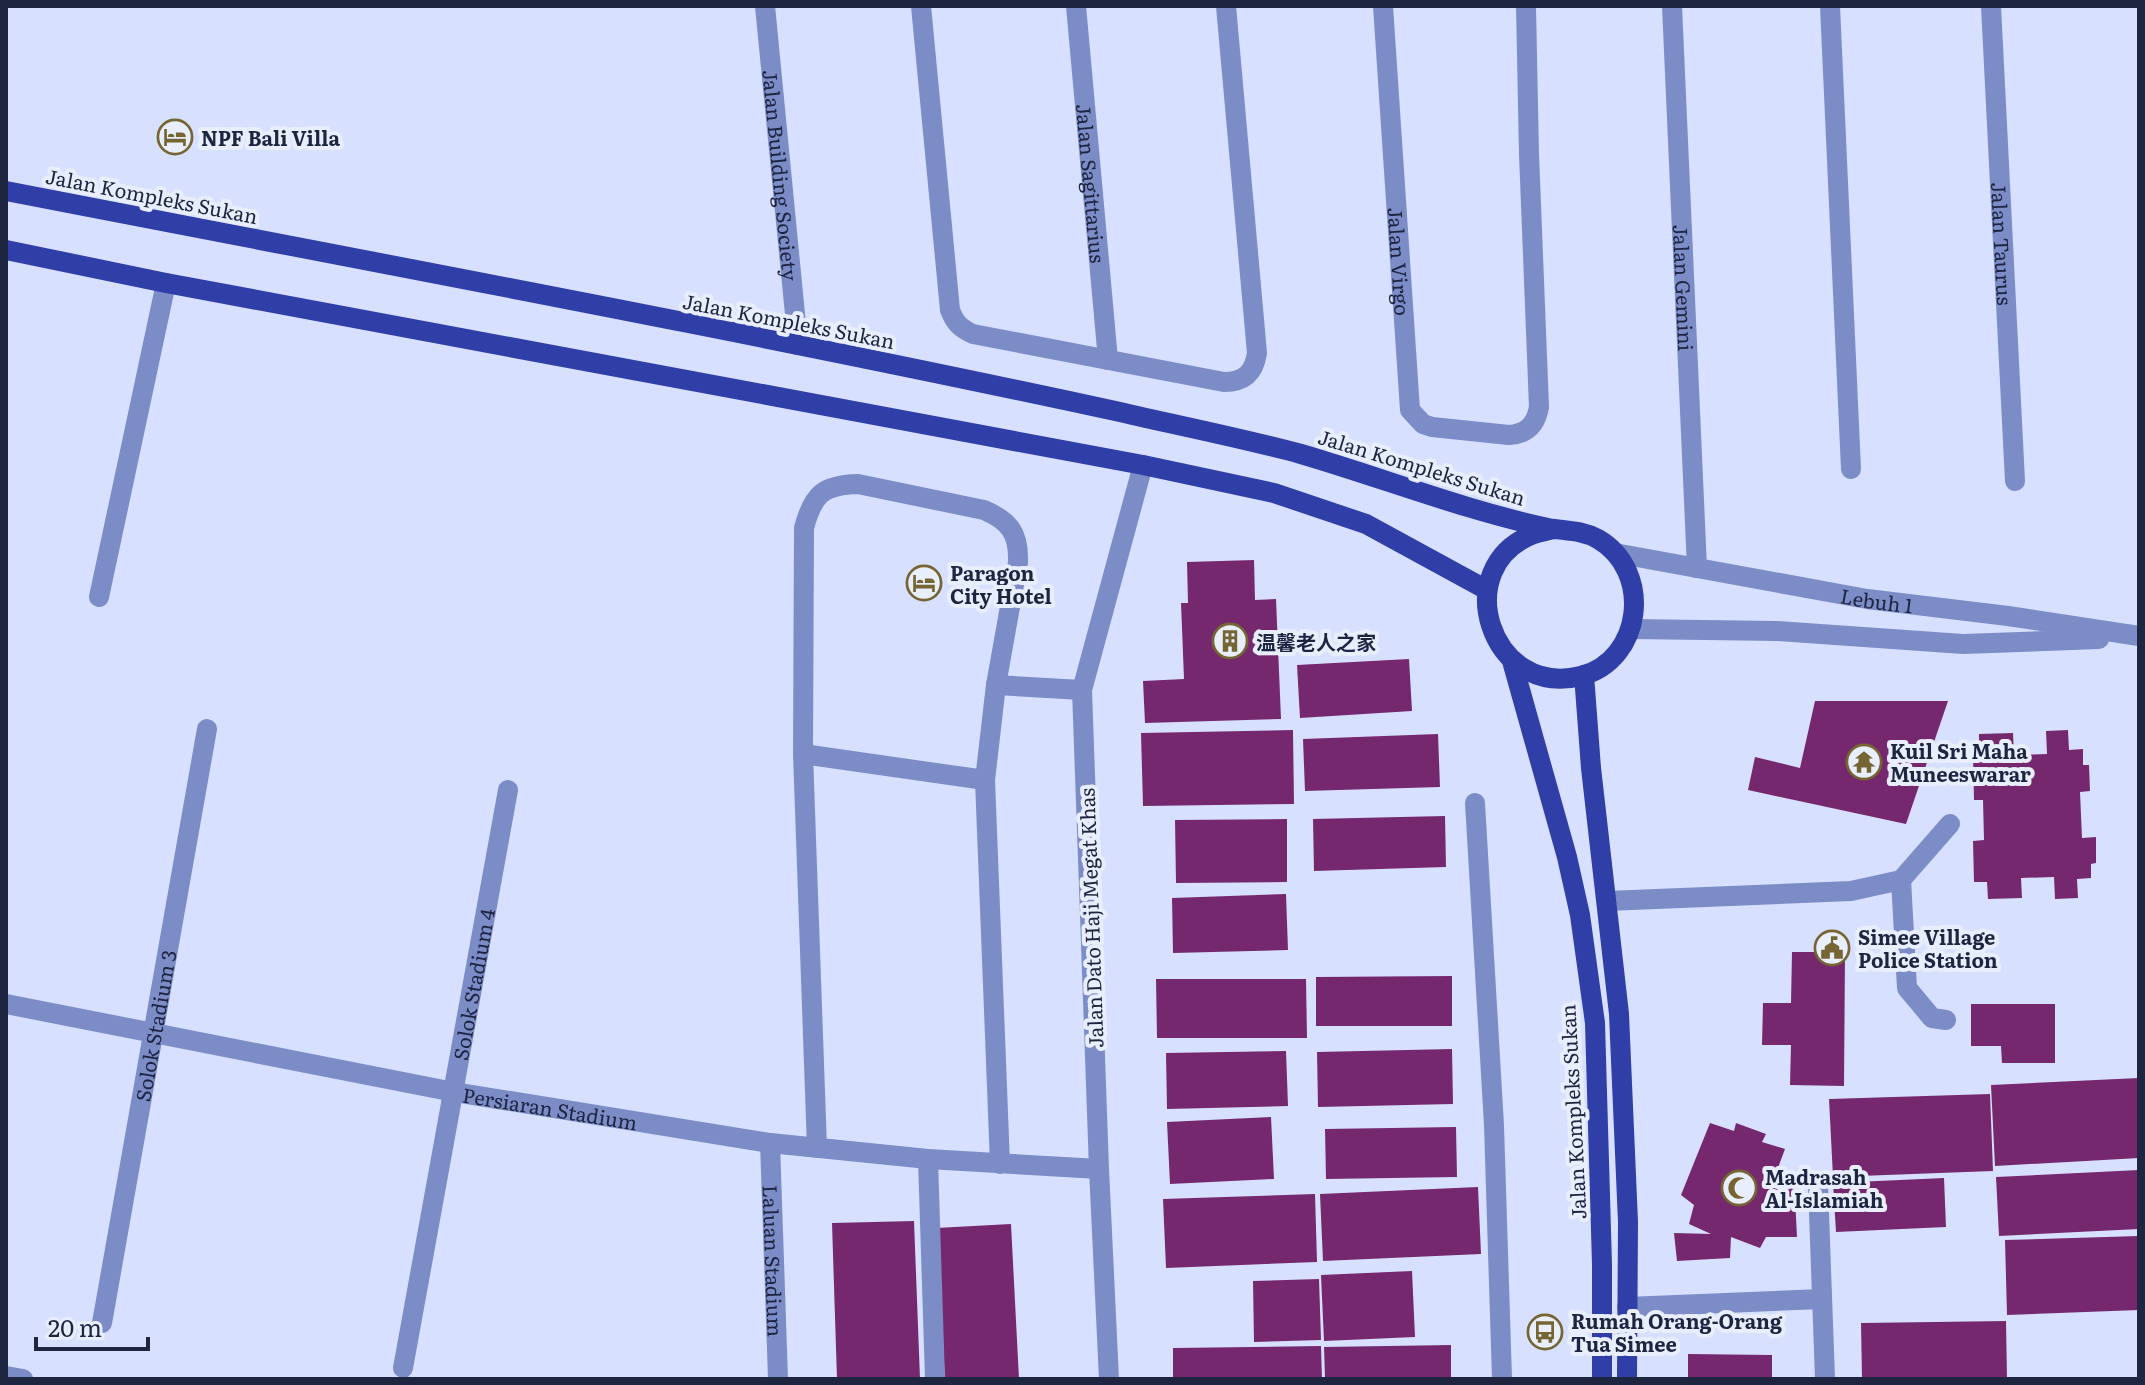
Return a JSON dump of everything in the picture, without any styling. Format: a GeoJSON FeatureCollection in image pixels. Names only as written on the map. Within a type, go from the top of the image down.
{"type":"FeatureCollection","features":[{"type":"Feature","properties":{"kind":"main road","name":"Jalan Kompleks Sukan"},"geometry":{"type":"LineString","coordinates":[[6,191],[798,345],[1122,413],[1298,453],[1486,512],[1554,529],[1576,531],[1597,538],[1615,553]]}},
{"type":"Feature","properties":{"kind":"main road"},"geometry":{"type":"LineString","coordinates":[[6,250],[166,283],[1143,465],[1274,493],[1366,524],[1487,590]]}},
{"type":"Feature","properties":{"kind":"main road","name":"Jalan Kompleks Sukan"},"geometry":{"type":"LineString","coordinates":[[1554,529],[1530,535],[1510,549],[1495,567],[1487,590],[1487,616],[1496,641],[1512,661],[1567,857],[1580,915],[1595,1023],[1602,1379]]}},
{"type":"Feature","properties":{"kind":"main road"},"geometry":{"type":"LineString","coordinates":[[1512,661],[1534,674],[1559,679],[1584,675],[1604,665],[1620,649],[1631,629],[1635,610],[1634,590],[1628,571],[1615,553]]}},
{"type":"Feature","properties":{"kind":"main road"},"geometry":{"type":"LineString","coordinates":[[1584,675],[1591,768],[1619,1014],[1628,1222],[1627,1379]]}},
{"type":"Feature","properties":{"kind":"street","name":"Jalan Building Society"},"geometry":{"type":"LineString","coordinates":[[765,6],[798,345]]}},
{"type":"Feature","properties":{"kind":"street"},"geometry":{"type":"LineString","coordinates":[[921,6],[950,310],[954,321],[973,334],[1236,382],[1248,376],[1255,365],[1257,353],[1226,6]]}},
{"type":"Feature","properties":{"kind":"street","name":"Jalan Sagittarius"},"geometry":{"type":"LineString","coordinates":[[1076,6],[1108,360]]}},
{"type":"Feature","properties":{"kind":"street","name":"Jalan Virgo"},"geometry":{"type":"LineString","coordinates":[[1383,6],[1410,410],[1423,424],[1432,427],[1509,435],[1519,435],[1530,428],[1537,419],[1539,407],[1526,6]]}},
{"type":"Feature","properties":{"kind":"street","name":"Jalan Gemini"},"geometry":{"type":"LineString","coordinates":[[1672,6],[1697,568]]}},
{"type":"Feature","properties":{"kind":"street"},"geometry":{"type":"LineString","coordinates":[[1830,6],[1851,469]]}},
{"type":"Feature","properties":{"kind":"street","name":"Jalan Taurus"},"geometry":{"type":"LineString","coordinates":[[1991,6],[2015,481]]}},
{"type":"Feature","properties":{"kind":"street"},"geometry":{"type":"LineString","coordinates":[[99,597],[166,283]]}},
{"type":"Feature","properties":{"kind":"street","name":"Jalan Dato Haji Megat Khas"},"geometry":{"type":"LineString","coordinates":[[1109,1379],[1082,690],[1143,465]]}},
{"type":"Feature","properties":{"kind":"street"},"geometry":{"type":"LineString","coordinates":[[817,1148],[803,754],[804,528],[809,509],[821,493],[838,484],[858,484],[984,510],[999,517],[1011,529],[1019,545],[996,685],[985,780],[1000,1164]]}},
{"type":"Feature","properties":{"kind":"street","name":"Lebuh 1"},"geometry":{"type":"LineString","coordinates":[[1615,553],[1867,599],[2008,616],[2139,637]]}},
{"type":"Feature","properties":{"kind":"street"},"geometry":{"type":"LineString","coordinates":[[1631,629],[1777,631],[1963,644],[2139,637]]}},
{"type":"Feature","properties":{"kind":"street"},"geometry":{"type":"LineString","coordinates":[[996,685],[1082,690]]}},
{"type":"Feature","properties":{"kind":"street","name":"Solok Stadium 3"},"geometry":{"type":"LineString","coordinates":[[102,1323],[207,729]]}},
{"type":"Feature","properties":{"kind":"street"},"geometry":{"type":"LineString","coordinates":[[803,754],[985,780]]}},
{"type":"Feature","properties":{"kind":"street","name":"Solok Stadium 4"},"geometry":{"type":"LineString","coordinates":[[403,1368],[508,790]]}},
{"type":"Feature","properties":{"kind":"street"},"geometry":{"type":"LineString","coordinates":[[1475,803],[1494,1125],[1502,1379]]}},
{"type":"Feature","properties":{"kind":"street"},"geometry":{"type":"LineString","coordinates":[[1607,901],[1851,891],[1901,880],[1950,824]]}},
{"type":"Feature","properties":{"kind":"street"},"geometry":{"type":"LineString","coordinates":[[1901,880],[1907,988],[1932,1018],[1946,1020]]}},
{"type":"Feature","properties":{"kind":"street","name":"Persiaran Stadium"},"geometry":{"type":"LineString","coordinates":[[6,1004],[454,1092],[770,1143],[928,1159],[1099,1169]]}},
{"type":"Feature","properties":{"kind":"street","name":"Laluan Stadium"},"geometry":{"type":"LineString","coordinates":[[770,1143],[778,1379]]}},
{"type":"Feature","properties":{"kind":"street"},"geometry":{"type":"LineString","coordinates":[[928,1159],[935,1379]]}},
{"type":"Feature","properties":{"kind":"street"},"geometry":{"type":"LineString","coordinates":[[1818,1185],[1825,1379]]}},
{"type":"Feature","properties":{"kind":"street"},"geometry":{"type":"LineString","coordinates":[[1627,1307],[1822,1299]]}},
{"type":"Feature","properties":{"kind":"street"},"geometry":{"type":"LineString","coordinates":[[6,1376],[23,1379]]}},
{"type":"Feature","properties":{"kind":"building","name":"温馨老人之家"},"geometry":{"type":"Polygon","coordinates":[[[1254,560],[1255,600],[1276,599],[1281,719],[1145,723],[1143,681],[1184,679],[1181,603],[1188,603],[1187,562],[1254,560]]]}},
{"type":"Feature","properties":{"kind":"building"},"geometry":{"type":"Polygon","coordinates":[[[1409,659],[1412,711],[1300,718],[1297,665],[1409,659]]]}},
{"type":"Feature","properties":{"kind":"building","name":"Kuil Sri Maha Muneeswarar"},"geometry":{"type":"Polygon","coordinates":[[[1815,701],[1948,701],[1906,824],[1748,790],[1755,757],[1800,768],[1815,701]]]}},
{"type":"Feature","properties":{"kind":"building"},"geometry":{"type":"Polygon","coordinates":[[[1293,730],[1294,804],[1143,806],[1141,733],[1293,730]]]}},
{"type":"Feature","properties":{"kind":"building"},"geometry":{"type":"Polygon","coordinates":[[[2068,730],[2069,750],[2083,749],[2083,765],[2089,765],[2090,791],[2080,792],[2082,838],[2096,837],[2096,863],[2091,864],[2091,878],[2077,879],[2078,898],[2055,899],[2054,877],[2021,878],[2022,898],[1988,899],[1987,882],[1974,882],[1973,841],[1984,840],[1983,800],[1974,800],[1973,755],[1979,755],[1979,734],[2013,733],[2014,755],[2047,754],[2046,731],[2068,730]]]}},
{"type":"Feature","properties":{"kind":"building"},"geometry":{"type":"Polygon","coordinates":[[[1438,734],[1440,787],[1305,791],[1303,739],[1438,734]]]}},
{"type":"Feature","properties":{"kind":"building"},"geometry":{"type":"Polygon","coordinates":[[[1445,816],[1446,867],[1314,871],[1313,819],[1445,816]]]}},
{"type":"Feature","properties":{"kind":"building"},"geometry":{"type":"Polygon","coordinates":[[[1287,819],[1287,882],[1176,883],[1175,820],[1287,819]]]}},
{"type":"Feature","properties":{"kind":"building"},"geometry":{"type":"Polygon","coordinates":[[[1286,894],[1288,950],[1173,953],[1172,898],[1286,894]]]}},
{"type":"Feature","properties":{"kind":"building"},"geometry":{"type":"Polygon","coordinates":[[[1792,952],[1845,952],[1844,1086],[1790,1085],[1791,1045],[1762,1045],[1763,1003],[1791,1003],[1792,952]]]}},
{"type":"Feature","properties":{"kind":"building"},"geometry":{"type":"Polygon","coordinates":[[[1452,976],[1452,1026],[1316,1026],[1316,977],[1452,976]]]}},
{"type":"Feature","properties":{"kind":"building"},"geometry":{"type":"Polygon","coordinates":[[[1156,979],[1306,979],[1307,1038],[1157,1038],[1156,979]]]}},
{"type":"Feature","properties":{"kind":"building"},"geometry":{"type":"Polygon","coordinates":[[[1971,1004],[2055,1004],[2055,1063],[2002,1063],[2001,1046],[1971,1046],[1971,1004]]]}},
{"type":"Feature","properties":{"kind":"building"},"geometry":{"type":"Polygon","coordinates":[[[1452,1049],[1453,1104],[1318,1107],[1317,1052],[1452,1049]]]}},
{"type":"Feature","properties":{"kind":"building"},"geometry":{"type":"Polygon","coordinates":[[[1286,1051],[1288,1106],[1167,1109],[1166,1053],[1286,1051]]]}},
{"type":"Feature","properties":{"kind":"building"},"geometry":{"type":"Polygon","coordinates":[[[2139,1078],[2139,1158],[1995,1166],[1991,1085],[2139,1078]]]}},
{"type":"Feature","properties":{"kind":"building"},"geometry":{"type":"Polygon","coordinates":[[[1990,1094],[1993,1171],[1833,1177],[1829,1099],[1990,1094]]]}},
{"type":"Feature","properties":{"kind":"building"},"geometry":{"type":"Polygon","coordinates":[[[1271,1117],[1274,1179],[1170,1184],[1167,1122],[1271,1117]]]}},
{"type":"Feature","properties":{"kind":"building","name":"Madrasah Al-Islamiah"},"geometry":{"type":"Polygon","coordinates":[[[1710,1123],[1734,1131],[1736,1123],[1766,1134],[1762,1142],[1785,1149],[1773,1181],[1794,1178],[1797,1237],[1766,1237],[1760,1248],[1731,1237],[1730,1258],[1677,1261],[1674,1233],[1711,1234],[1689,1224],[1694,1205],[1681,1195],[1710,1123]]]}},
{"type":"Feature","properties":{"kind":"building"},"geometry":{"type":"Polygon","coordinates":[[[1456,1127],[1457,1177],[1326,1179],[1325,1129],[1456,1127]]]}},
{"type":"Feature","properties":{"kind":"building"},"geometry":{"type":"Polygon","coordinates":[[[2139,1170],[2139,1229],[1999,1236],[1996,1177],[2139,1170]]]}},
{"type":"Feature","properties":{"kind":"building"},"geometry":{"type":"Polygon","coordinates":[[[1944,1178],[1946,1227],[1836,1232],[1833,1183],[1944,1178]]]}},
{"type":"Feature","properties":{"kind":"building"},"geometry":{"type":"Polygon","coordinates":[[[1478,1187],[1481,1254],[1323,1261],[1320,1194],[1478,1187]]]}},
{"type":"Feature","properties":{"kind":"building"},"geometry":{"type":"Polygon","coordinates":[[[1315,1194],[1317,1262],[1166,1268],[1163,1199],[1315,1194]]]}},
{"type":"Feature","properties":{"kind":"building"},"geometry":{"type":"Polygon","coordinates":[[[914,1221],[920,1379],[837,1379],[832,1223],[914,1221]]]}},
{"type":"Feature","properties":{"kind":"building"},"geometry":{"type":"Polygon","coordinates":[[[1011,1224],[1019,1379],[945,1379],[936,1228],[1011,1224]]]}},
{"type":"Feature","properties":{"kind":"building"},"geometry":{"type":"Polygon","coordinates":[[[2139,1236],[2139,1310],[2007,1315],[2005,1240],[2139,1236]]]}},
{"type":"Feature","properties":{"kind":"building"},"geometry":{"type":"Polygon","coordinates":[[[1412,1271],[1415,1337],[1324,1341],[1321,1275],[1412,1271]]]}},
{"type":"Feature","properties":{"kind":"building"},"geometry":{"type":"Polygon","coordinates":[[[1319,1279],[1321,1340],[1254,1342],[1253,1281],[1319,1279]]]}},
{"type":"Feature","properties":{"kind":"building"},"geometry":{"type":"Polygon","coordinates":[[[2006,1321],[2007,1379],[1862,1379],[1861,1323],[2006,1321]]]}},
{"type":"Feature","properties":{"kind":"building"},"geometry":{"type":"Polygon","coordinates":[[[1451,1345],[1451,1379],[1325,1379],[1324,1347],[1451,1345]]]}},
{"type":"Feature","properties":{"kind":"building"},"geometry":{"type":"Polygon","coordinates":[[[1321,1346],[1322,1379],[1173,1379],[1173,1348],[1321,1346]]]}},
{"type":"Feature","properties":{"kind":"building"},"geometry":{"type":"Polygon","coordinates":[[[1688,1354],[1772,1355],[1772,1379],[1688,1379],[1688,1354]]]}},
{"type":"Feature","properties":{"kind":"place","name":"NPF Bali Villa"},"geometry":{"type":"Point","coordinates":[175,137]}},
{"type":"Feature","properties":{"kind":"place","name":"Paragon City Hotel"},"geometry":{"type":"Point","coordinates":[924,583]}},
{"type":"Feature","properties":{"kind":"place","name":"温馨老人之家"},"geometry":{"type":"Point","coordinates":[1230,641]}},
{"type":"Feature","properties":{"kind":"place","name":"Kuil Sri Maha Muneeswarar"},"geometry":{"type":"Point","coordinates":[1864,762]}},
{"type":"Feature","properties":{"kind":"place","name":"Simee Village Police Station"},"geometry":{"type":"Point","coordinates":[1832,948]}},
{"type":"Feature","properties":{"kind":"place","name":"Madrasah Al-Islamiah"},"geometry":{"type":"Point","coordinates":[1739,1188]}},
{"type":"Feature","properties":{"kind":"place","name":"Rumah Orang-Orang Tua Simee"},"geometry":{"type":"Point","coordinates":[1545,1332]}}]}
